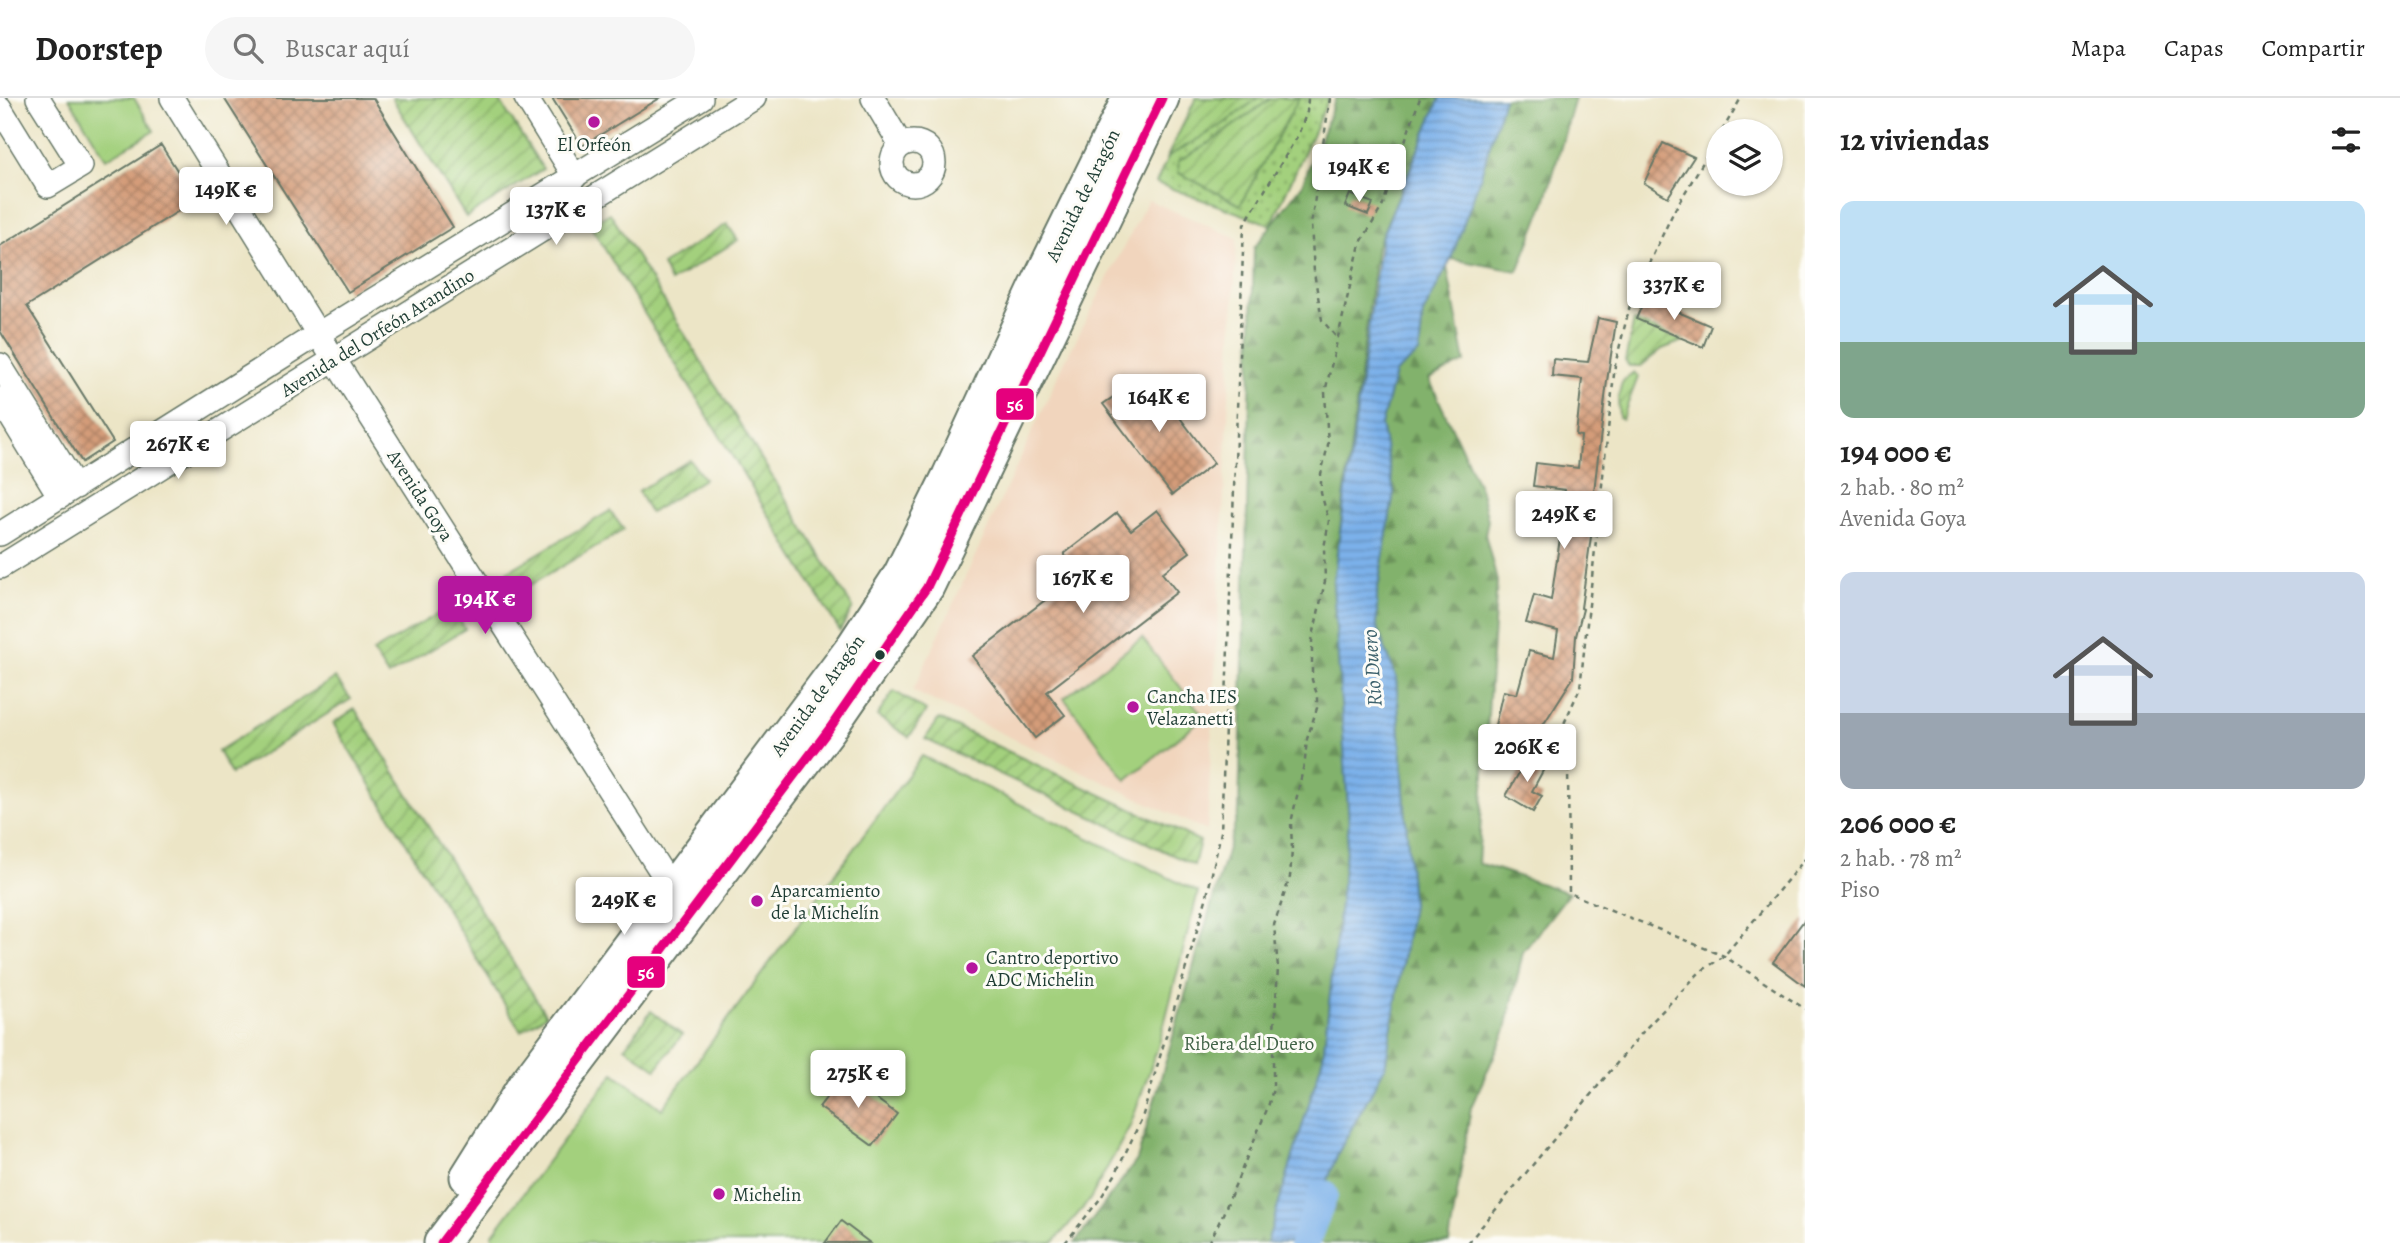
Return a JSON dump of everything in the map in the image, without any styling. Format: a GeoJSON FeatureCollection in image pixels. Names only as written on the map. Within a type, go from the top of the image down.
{"type":"FeatureCollection","features":[{"type":"Feature","properties":{"kind":"highway","name":"Avenida de Aragón"},"geometry":{"type":"LineString","coordinates":[[424,1243],[524,1086],[850,651],[900,575],[1129,98]]}},
{"type":"Feature","properties":{"kind":"highway","name":"Avenida de Aragón"},"geometry":{"type":"LineString","coordinates":[[440,1243],[830,727],[927,587],[1162,98]]}},
{"type":"Feature","properties":{"kind":"street"},"geometry":{"type":"LineString","coordinates":[[0,108],[48,186],[80,166],[38,98]]}},
{"type":"Feature","properties":{"kind":"street"},"geometry":{"type":"LineString","coordinates":[[526,98],[575,177]]}},
{"type":"Feature","properties":{"kind":"street","name":"Avenida del Orfeón Arandino"},"geometry":{"type":"LineString","coordinates":[[0,534],[701,98]]}},
{"type":"Feature","properties":{"kind":"street","name":"Avenida del Orfeón Arandino"},"geometry":{"type":"LineString","coordinates":[[0,567],[754,98]]}},
{"type":"Feature","properties":{"kind":"street"},"geometry":{"type":"LineString","coordinates":[[873,98],[901,145]]}},
{"type":"Feature","properties":{"kind":"street","name":"Avenida Goya"},"geometry":{"type":"LineString","coordinates":[[177,100],[318,334],[673,890]]}},
{"type":"Feature","properties":{"kind":"street"},"geometry":{"type":"LineString","coordinates":[[0,365],[34,437],[68,492]]}},
{"type":"Feature","properties":{"kind":"street"},"geometry":{"type":"LineString","coordinates":[[0,398],[34,437]]}},
{"type":"Feature","properties":{"kind":"street"},"geometry":{"type":"LineString","coordinates":[[636,984],[632,971],[673,890]]}},
{"type":"Feature","properties":{"kind":"path"},"geometry":{"type":"LineString","coordinates":[[1065,1243],[1100,1199],[1115,1175],[1142,1118],[1207,896],[1221,832],[1244,225],[1298,135],[1307,112],[1308,98]]}},
{"type":"Feature","properties":{"kind":"path"},"geometry":{"type":"LineString","coordinates":[[1330,98],[1311,224],[1314,272],[1322,320],[1338,339]]}},
{"type":"Feature","properties":{"kind":"path"},"geometry":{"type":"LineString","coordinates":[[1209,1243],[1268,1107],[1273,1089],[1278,968],[1274,925],[1290,877],[1291,823],[1306,760],[1307,739],[1317,708],[1317,694],[1312,680],[1312,641],[1325,581],[1324,548],[1329,521],[1321,493],[1321,474],[1328,445],[1325,392],[1360,244],[1381,207],[1420,98]]}},
{"type":"Feature","properties":{"kind":"path"},"geometry":{"type":"LineString","coordinates":[[1729,119],[1741,98]]}},
{"type":"Feature","properties":{"kind":"path"},"geometry":{"type":"LineString","coordinates":[[1706,156],[1674,211],[1632,301],[1615,365],[1580,688],[1562,728],[1568,761],[1569,893],[1724,956],[1805,1009]]}},
{"type":"Feature","properties":{"kind":"path"},"geometry":{"type":"LineString","coordinates":[[1468,1243],[1646,1028],[1700,972],[1724,956],[1805,859]]}},
{"type":"Feature","properties":{"kind":"shaded area"},"geometry":{"type":"Polygon","coordinates":[[[1148,200],[1237,238],[1207,831],[913,691],[1063,365],[1148,200]]]}},
{"type":"Feature","properties":{"kind":"green space"},"geometry":{"type":"Polygon","coordinates":[[[69,98],[134,98],[154,131],[106,159],[69,98]]]}},
{"type":"Feature","properties":{"kind":"green space"},"geometry":{"type":"Polygon","coordinates":[[[392,98],[498,98],[543,169],[466,217],[392,98]]]}},
{"type":"Feature","properties":{"kind":"green space"},"geometry":{"type":"Polygon","coordinates":[[[1196,98],[1329,98],[1271,225],[1156,183],[1196,98]]]}},
{"type":"Feature","properties":{"kind":"green space"},"geometry":{"type":"Polygon","coordinates":[[[1196,98],[1258,98],[1222,125],[1167,157],[1196,98]]]}},
{"type":"Feature","properties":{"kind":"green space"},"geometry":{"type":"Polygon","coordinates":[[[1272,98],[1299,98],[1240,205],[1179,173],[1178,161],[1208,144],[1272,98]]]}},
{"type":"Feature","properties":{"kind":"green space","name":"Ribera del Duero"},"geometry":{"type":"Polygon","coordinates":[[[1336,98],[1440,98],[1377,246],[1333,583],[1349,823],[1323,1057],[1267,1243],[1075,1243],[1137,1160],[1239,810],[1254,248],[1302,185],[1336,98]]]}},
{"type":"Feature","properties":{"kind":"green space"},"geometry":{"type":"Polygon","coordinates":[[[1504,98],[1575,98],[1545,202],[1518,271],[1451,259],[1480,178],[1504,98]]]}},
{"type":"Feature","properties":{"kind":"green space"},"geometry":{"type":"Polygon","coordinates":[[[610,213],[853,608],[840,631],[590,225],[610,213]]]}},
{"type":"Feature","properties":{"kind":"green space"},"geometry":{"type":"Polygon","coordinates":[[[727,224],[738,240],[670,282],[662,265],[727,224]]]}},
{"type":"Feature","properties":{"kind":"green space"},"geometry":{"type":"Polygon","coordinates":[[[1447,267],[1465,362],[1429,379],[1480,488],[1488,520],[1485,534],[1497,581],[1478,863],[1569,893],[1523,952],[1506,1030],[1471,1107],[1449,1243],[1304,1243],[1338,1153],[1385,1067],[1412,905],[1396,677],[1377,627],[1377,593],[1394,492],[1381,425],[1395,373],[1419,353],[1423,314],[1447,267]]]}},
{"type":"Feature","properties":{"kind":"green space"},"geometry":{"type":"Polygon","coordinates":[[[1634,321],[1683,341],[1662,349],[1641,366],[1629,366],[1625,361],[1634,321]]]}},
{"type":"Feature","properties":{"kind":"green space"},"geometry":{"type":"Polygon","coordinates":[[[1634,372],[1638,377],[1622,419],[1619,417],[1618,399],[1622,381],[1634,372]]]}},
{"type":"Feature","properties":{"kind":"green space"},"geometry":{"type":"Polygon","coordinates":[[[690,460],[704,479],[650,513],[638,491],[690,460]]]}},
{"type":"Feature","properties":{"kind":"green space"},"geometry":{"type":"Polygon","coordinates":[[[610,511],[624,530],[520,591],[507,572],[610,511]]]}},
{"type":"Feature","properties":{"kind":"green space"},"geometry":{"type":"Polygon","coordinates":[[[451,606],[465,629],[388,676],[373,652],[451,606]]]}},
{"type":"Feature","properties":{"kind":"green space","name":"Cancha IES Velazanetti"},"geometry":{"type":"Polygon","coordinates":[[[1142,638],[1204,717],[1126,780],[1064,698],[1142,638]]]}},
{"type":"Feature","properties":{"kind":"green space"},"geometry":{"type":"Polygon","coordinates":[[[335,678],[351,699],[231,774],[218,751],[335,678]]]}},
{"type":"Feature","properties":{"kind":"green space"},"geometry":{"type":"Polygon","coordinates":[[[894,691],[926,711],[909,737],[877,716],[894,691]]]}},
{"type":"Feature","properties":{"kind":"green space"},"geometry":{"type":"Polygon","coordinates":[[[355,709],[546,1015],[521,1031],[333,723],[355,709]]]}},
{"type":"Feature","properties":{"kind":"green space"},"geometry":{"type":"Polygon","coordinates":[[[939,719],[1200,841],[1194,865],[925,739],[939,719]]]}},
{"type":"Feature","properties":{"kind":"green space","name":"Cantro deportivo ADC Michelin"},"geometry":{"type":"Polygon","coordinates":[[[922,756],[1198,892],[1159,1044],[1130,1126],[1089,1201],[1053,1243],[496,1243],[492,1235],[614,1073],[662,1109],[922,756]]]}},
{"type":"Feature","properties":{"kind":"green space"},"geometry":{"type":"Polygon","coordinates":[[[651,1011],[682,1035],[656,1069],[625,1047],[651,1011]]]}},
{"type":"Feature","properties":{"kind":"water"},"geometry":{"type":"Polygon","coordinates":[[[1440,98],[1504,98],[1480,178],[1451,259],[1423,314],[1419,353],[1395,373],[1381,425],[1394,492],[1377,593],[1377,627],[1396,677],[1412,905],[1385,1067],[1338,1153],[1304,1243],[1267,1243],[1323,1057],[1349,823],[1333,583],[1381,238],[1440,98]]]}},
{"type":"Feature","properties":{"kind":"building"},"geometry":{"type":"Polygon","coordinates":[[[224,98],[373,98],[453,227],[348,292],[224,98]]]}},
{"type":"Feature","properties":{"kind":"building","name":"El Orfeón"},"geometry":{"type":"Polygon","coordinates":[[[552,98],[660,98],[582,146],[552,98]]]}},
{"type":"Feature","properties":{"kind":"building"},"geometry":{"type":"Polygon","coordinates":[[[1663,143],[1694,157],[1668,197],[1644,183],[1663,143]]]}},
{"type":"Feature","properties":{"kind":"building"},"geometry":{"type":"Polygon","coordinates":[[[161,145],[196,200],[27,306],[113,442],[82,462],[0,331],[0,246],[161,145]]]}},
{"type":"Feature","properties":{"kind":"building"},"geometry":{"type":"Polygon","coordinates":[[[1350,194],[1373,203],[1368,215],[1345,206],[1350,194]]]}},
{"type":"Feature","properties":{"kind":"building"},"geometry":{"type":"Polygon","coordinates":[[[1645,298],[1711,326],[1703,347],[1636,319],[1645,298]]]}},
{"type":"Feature","properties":{"kind":"building"},"geometry":{"type":"Polygon","coordinates":[[[1598,318],[1616,322],[1573,678],[1545,722],[1527,741],[1493,734],[1503,691],[1517,694],[1529,651],[1554,657],[1558,631],[1526,623],[1534,595],[1551,600],[1561,531],[1564,532],[1565,490],[1533,486],[1536,463],[1578,468],[1581,436],[1576,435],[1582,379],[1552,376],[1553,359],[1588,362],[1598,318]]]}},
{"type":"Feature","properties":{"kind":"building"},"geometry":{"type":"Polygon","coordinates":[[[1147,374],[1214,463],[1172,495],[1103,404],[1147,374]]]}},
{"type":"Feature","properties":{"kind":"building"},"geometry":{"type":"Polygon","coordinates":[[[1157,510],[1190,552],[1162,573],[1177,592],[1047,692],[1065,715],[1035,738],[972,656],[1079,574],[1064,554],[1117,513],[1131,530],[1157,510]]]}},
{"type":"Feature","properties":{"kind":"building"},"geometry":{"type":"Polygon","coordinates":[[[1529,755],[1546,765],[1532,791],[1542,796],[1533,812],[1506,796],[1529,755]]]}},
{"type":"Feature","properties":{"kind":"building"},"geometry":{"type":"Polygon","coordinates":[[[1805,919],[1805,986],[1773,962],[1805,919]]]}},
{"type":"Feature","properties":{"kind":"building"},"geometry":{"type":"Polygon","coordinates":[[[844,1075],[897,1114],[873,1146],[819,1107],[844,1075]]]}},
{"type":"Feature","properties":{"kind":"building"},"geometry":{"type":"Polygon","coordinates":[[[841,1221],[870,1243],[825,1243],[841,1221]]]}},
{"type":"Feature","properties":{"kind":"waterway","name":"Río Duero"},"geometry":{"type":"LineString","coordinates":[[1304,1243],[1323,1195]]}},
{"type":"Feature","properties":{"kind":"transit line","name":"56"},"geometry":{"type":"LineString","coordinates":[[441,1243],[830,728],[927,587],[1162,98]]}},
{"type":"Feature","properties":{"kind":"place","name":"El Orfeón"},"geometry":{"type":"Point","coordinates":[594,122]}},
{"type":"Feature","properties":{"kind":"place","name":"Cancha IES Velazanetti"},"geometry":{"type":"Point","coordinates":[1133,707]}},
{"type":"Feature","properties":{"kind":"place","name":"Aparcamiento de la Michelín"},"geometry":{"type":"Point","coordinates":[757,901]}},
{"type":"Feature","properties":{"kind":"place","name":"Cantro deportivo ADC Michelin"},"geometry":{"type":"Point","coordinates":[972,968]}},
{"type":"Feature","properties":{"kind":"place","name":"Michelin"},"geometry":{"type":"Point","coordinates":[719,1194]}}]}
